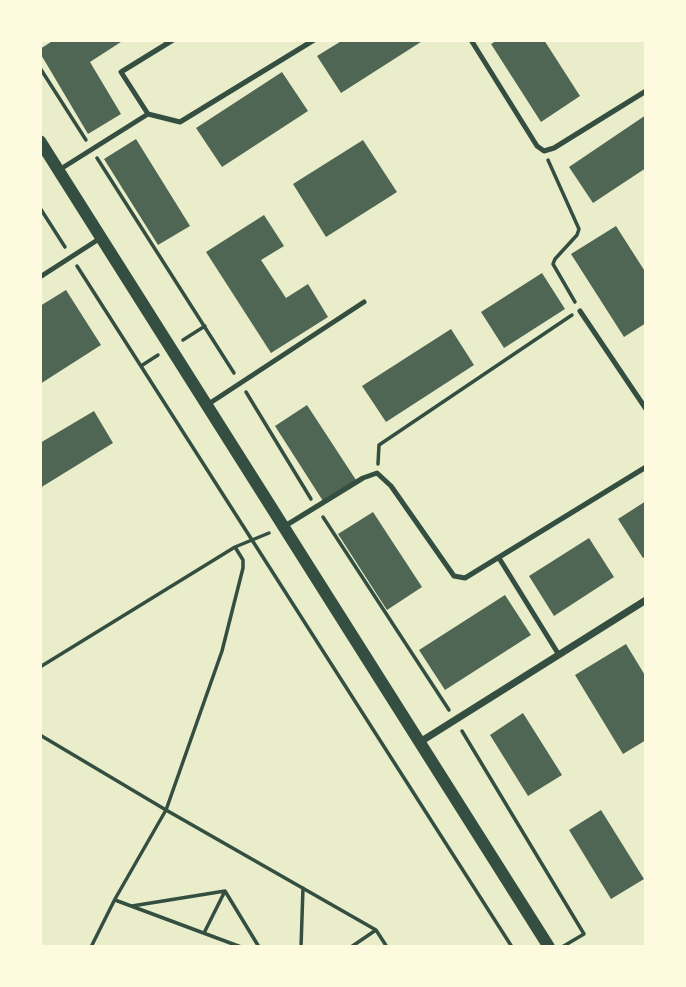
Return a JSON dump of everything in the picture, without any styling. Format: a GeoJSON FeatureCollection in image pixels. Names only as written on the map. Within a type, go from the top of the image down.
{"type":"FeatureCollection","features":[{"type":"Feature","properties":{"kind":"street"},"geometry":{"type":"LineString","coordinates":[[40,141],[549,947]]}},
{"type":"Feature","properties":{"kind":"street"},"geometry":{"type":"LineString","coordinates":[[419,742],[645,603]]}},
{"type":"Feature","properties":{"kind":"lane"},"geometry":{"type":"LineString","coordinates":[[173,40],[121,72],[148,114],[180,122],[314,40]]}},
{"type":"Feature","properties":{"kind":"lane"},"geometry":{"type":"LineString","coordinates":[[471,40],[537,146],[544,151],[554,148],[646,91]]}},
{"type":"Feature","properties":{"kind":"lane"},"geometry":{"type":"LineString","coordinates":[[58,170],[148,114]]}},
{"type":"Feature","properties":{"kind":"lane"},"geometry":{"type":"LineString","coordinates":[[40,277],[101,237]]}},
{"type":"Feature","properties":{"kind":"lane"},"geometry":{"type":"LineString","coordinates":[[207,405],[364,302]]}},
{"type":"Feature","properties":{"kind":"lane"},"geometry":{"type":"LineString","coordinates":[[580,310],[646,409]]}},
{"type":"Feature","properties":{"kind":"lane"},"geometry":{"type":"LineString","coordinates":[[284,526],[363,478],[377,473],[390,486],[454,576],[465,578],[646,467]]}},
{"type":"Feature","properties":{"kind":"lane"},"geometry":{"type":"LineString","coordinates":[[499,558],[559,654]]}},
{"type":"Feature","properties":{"kind":"path"},"geometry":{"type":"LineString","coordinates":[[377,473],[379,445],[580,310],[553,264],[579,229],[544,151]]}},
{"type":"Feature","properties":{"kind":"path"},"geometry":{"type":"LineString","coordinates":[[40,208],[512,947]]}},
{"type":"Feature","properties":{"kind":"path"},"geometry":{"type":"LineString","coordinates":[[40,667],[235,547],[284,526]]}},
{"type":"Feature","properties":{"kind":"path"},"geometry":{"type":"LineString","coordinates":[[91,947],[166,810],[222,651],[243,568],[243,560],[235,547]]}},
{"type":"Feature","properties":{"kind":"path"},"geometry":{"type":"LineString","coordinates":[[455,720],[584,934],[562,947]]}},
{"type":"Feature","properties":{"kind":"path"},"geometry":{"type":"LineString","coordinates":[[40,735],[376,930],[387,947]]}},
{"type":"Feature","properties":{"kind":"path"},"geometry":{"type":"LineString","coordinates":[[301,947],[303,888]]}},
{"type":"Feature","properties":{"kind":"path"},"geometry":{"type":"LineString","coordinates":[[132,906],[225,891]]}},
{"type":"Feature","properties":{"kind":"path"},"geometry":{"type":"LineString","coordinates":[[204,933],[225,891]]}},
{"type":"Feature","properties":{"kind":"path"},"geometry":{"type":"LineString","coordinates":[[225,891],[259,947]]}},
{"type":"Feature","properties":{"kind":"path"},"geometry":{"type":"LineString","coordinates":[[115,899],[241,947]]}},
{"type":"Feature","properties":{"kind":"path"},"geometry":{"type":"LineString","coordinates":[[351,947],[376,930]]}},
{"type":"Feature","properties":{"kind":"building"},"geometry":{"type":"Polygon","coordinates":[[[54,40],[124,40],[90,62],[121,114],[88,134],[40,53],[40,49],[54,40]]]}},
{"type":"Feature","properties":{"kind":"building"},"geometry":{"type":"Polygon","coordinates":[[[343,40],[424,40],[341,93],[317,56],[343,40]]]}},
{"type":"Feature","properties":{"kind":"building"},"geometry":{"type":"Polygon","coordinates":[[[498,40],[544,40],[580,96],[541,122],[491,44],[498,40]]]}},
{"type":"Feature","properties":{"kind":"building"},"geometry":{"type":"Polygon","coordinates":[[[282,72],[308,111],[222,167],[196,128],[282,72]]]}},
{"type":"Feature","properties":{"kind":"building"},"geometry":{"type":"Polygon","coordinates":[[[646,115],[646,168],[593,203],[569,167],[646,115]]]}},
{"type":"Feature","properties":{"kind":"building"},"geometry":{"type":"Polygon","coordinates":[[[136,139],[190,226],[158,245],[104,159],[136,139]]]}},
{"type":"Feature","properties":{"kind":"building"},"geometry":{"type":"Polygon","coordinates":[[[363,140],[397,192],[326,237],[293,184],[363,140]]]}},
{"type":"Feature","properties":{"kind":"building"},"geometry":{"type":"Polygon","coordinates":[[[264,215],[284,246],[261,260],[286,298],[308,284],[328,317],[271,353],[206,252],[264,215]]]}},
{"type":"Feature","properties":{"kind":"building"},"geometry":{"type":"Polygon","coordinates":[[[616,226],[646,273],[646,323],[624,337],[571,254],[616,226]]]}},
{"type":"Feature","properties":{"kind":"building"},"geometry":{"type":"Polygon","coordinates":[[[542,273],[565,309],[504,348],[481,312],[542,273]]]}},
{"type":"Feature","properties":{"kind":"building"},"geometry":{"type":"Polygon","coordinates":[[[66,290],[101,345],[40,384],[40,306],[66,290]]]}},
{"type":"Feature","properties":{"kind":"building"},"geometry":{"type":"Polygon","coordinates":[[[451,329],[474,365],[386,422],[362,386],[451,329]]]}},
{"type":"Feature","properties":{"kind":"building"},"geometry":{"type":"Polygon","coordinates":[[[307,405],[356,480],[323,501],[275,426],[307,405]]]}},
{"type":"Feature","properties":{"kind":"building"},"geometry":{"type":"Polygon","coordinates":[[[94,411],[113,443],[40,488],[40,443],[94,411]]]}},
{"type":"Feature","properties":{"kind":"building"},"geometry":{"type":"Polygon","coordinates":[[[646,501],[646,556],[643,558],[618,519],[646,501]]]}},
{"type":"Feature","properties":{"kind":"building"},"geometry":{"type":"Polygon","coordinates":[[[373,512],[422,587],[387,610],[338,534],[373,512]]]}},
{"type":"Feature","properties":{"kind":"building"},"geometry":{"type":"Polygon","coordinates":[[[589,538],[614,577],[554,616],[529,576],[589,538]]]}},
{"type":"Feature","properties":{"kind":"building"},"geometry":{"type":"Polygon","coordinates":[[[505,595],[531,635],[445,690],[419,650],[505,595]]]}},
{"type":"Feature","properties":{"kind":"building"},"geometry":{"type":"Polygon","coordinates":[[[626,644],[646,677],[646,740],[623,754],[575,675],[626,644]]]}},
{"type":"Feature","properties":{"kind":"building"},"geometry":{"type":"Polygon","coordinates":[[[523,713],[562,775],[528,796],[490,735],[523,713]]]}},
{"type":"Feature","properties":{"kind":"building"},"geometry":{"type":"Polygon","coordinates":[[[601,810],[644,879],[611,899],[569,830],[601,810]]]}}]}
